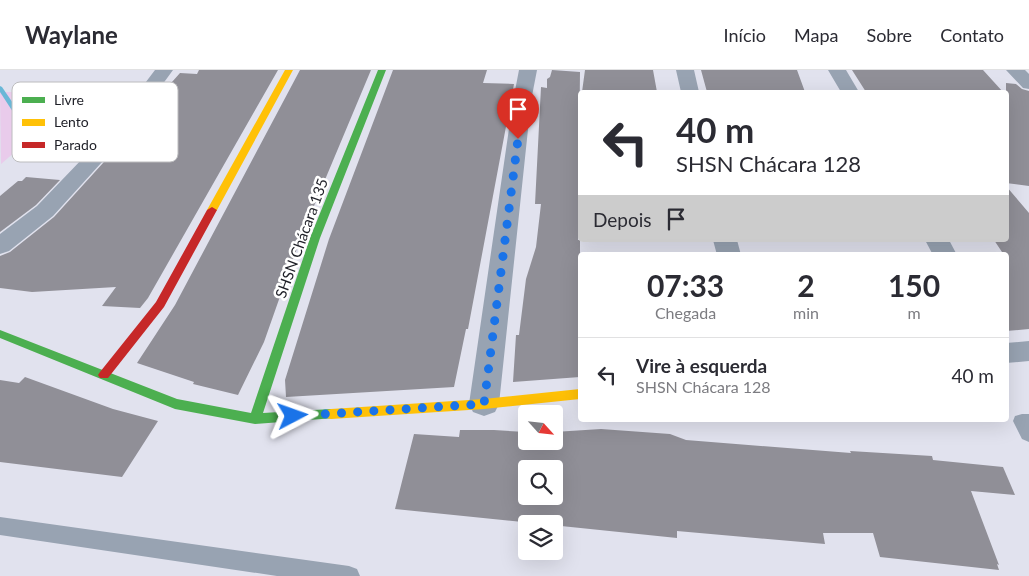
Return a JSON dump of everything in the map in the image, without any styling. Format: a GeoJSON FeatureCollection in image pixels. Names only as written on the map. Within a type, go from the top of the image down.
{"type":"FeatureCollection","features":[{"type":"Feature","properties":{"kind":"street"},"geometry":{"type":"LineString","coordinates":[[155,82],[164,70]]}},
{"type":"Feature","properties":{"kind":"street"},"geometry":{"type":"LineString","coordinates":[[104,376],[160,304],[289,70]]}},
{"type":"Feature","properties":{"kind":"street","name":"SHSN Chácara 135"},"geometry":{"type":"LineString","coordinates":[[254,419],[315,238],[382,70]]}},
{"type":"Feature","properties":{"kind":"street"},"geometry":{"type":"LineString","coordinates":[[484,404],[522,101],[528,70]]}},
{"type":"Feature","properties":{"kind":"street"},"geometry":{"type":"LineString","coordinates":[[685,70],[690,90]]}},
{"type":"Feature","properties":{"kind":"street"},"geometry":{"type":"LineString","coordinates":[[837,70],[849,90]]}},
{"type":"Feature","properties":{"kind":"street"},"geometry":{"type":"LineString","coordinates":[[1015,70],[1029,84]]}},
{"type":"Feature","properties":{"kind":"street"},"geometry":{"type":"LineString","coordinates":[[0,246],[45,211],[90,162]]}},
{"type":"Feature","properties":{"kind":"street"},"geometry":{"type":"LineString","coordinates":[[0,334],[175,404],[254,419],[484,404],[578,394]]}},
{"type":"Feature","properties":{"kind":"street"},"geometry":{"type":"LineString","coordinates":[[1009,353],[1029,351]]}},
{"type":"Feature","properties":{"kind":"lane"},"geometry":{"type":"LineString","coordinates":[[1029,421],[1022,421],[1029,434]]}},
{"type":"Feature","properties":{"kind":"lane"},"geometry":{"type":"LineString","coordinates":[[0,526],[349,576]]}},
{"type":"Feature","properties":{"kind":"shaded area"},"geometry":{"type":"Polygon","coordinates":[[[0,92],[12,92],[12,154],[1,164],[0,92]]]}},
{"type":"Feature","properties":{"kind":"building"},"geometry":{"type":"Polygon","coordinates":[[[199,70],[278,70],[148,298],[140,308],[102,306],[116,287],[32,292],[0,288],[0,256],[10,252],[54,217],[104,162],[178,162],[178,82],[172,82],[180,73],[197,74],[199,70]]]}},
{"type":"Feature","properties":{"kind":"building"},"geometry":{"type":"Polygon","coordinates":[[[300,70],[371,70],[301,237],[264,342],[238,395],[193,384],[194,382],[137,363],[175,305],[300,70]]]}},
{"type":"Feature","properties":{"kind":"building"},"geometry":{"type":"Polygon","coordinates":[[[393,70],[487,70],[483,83],[514,84],[468,329],[466,329],[454,387],[286,397],[285,380],[329,239],[393,70]]]}},
{"type":"Feature","properties":{"kind":"building"},"geometry":{"type":"Polygon","coordinates":[[[552,70],[580,72],[580,90],[578,90],[578,242],[580,242],[580,252],[578,252],[578,377],[513,382],[516,335],[519,335],[526,279],[536,247],[541,204],[535,204],[541,87],[547,88],[547,79],[550,77],[552,70]]]}},
{"type":"Feature","properties":{"kind":"building"},"geometry":{"type":"Polygon","coordinates":[[[585,70],[653,70],[657,90],[582,90],[585,70]]]}},
{"type":"Feature","properties":{"kind":"building"},"geometry":{"type":"Polygon","coordinates":[[[701,70],[797,70],[804,90],[706,90],[701,70]]]}},
{"type":"Feature","properties":{"kind":"building"},"geometry":{"type":"Polygon","coordinates":[[[852,70],[983,70],[1001,90],[865,90],[852,70]]]}},
{"type":"Feature","properties":{"kind":"building"},"geometry":{"type":"Polygon","coordinates":[[[1006,83],[1016,84],[1022,89],[1029,91],[1029,186],[1009,183],[1009,90],[1006,90],[1006,83]]]}},
{"type":"Feature","properties":{"kind":"building"},"geometry":{"type":"Polygon","coordinates":[[[26,177],[60,180],[36,205],[0,232],[0,196],[26,177]]]}},
{"type":"Feature","properties":{"kind":"building"},"geometry":{"type":"Polygon","coordinates":[[[1009,190],[1029,213],[1029,329],[1009,331],[1009,252],[1002,252],[995,242],[1009,242],[1009,190]]]}},
{"type":"Feature","properties":{"kind":"building"},"geometry":{"type":"Polygon","coordinates":[[[25,377],[113,409],[158,421],[122,477],[0,462],[0,380],[19,383],[25,377]]]}},
{"type":"Feature","properties":{"kind":"building"},"geometry":{"type":"Polygon","coordinates":[[[601,429],[670,434],[686,440],[851,453],[850,451],[932,456],[933,460],[1003,467],[1015,495],[971,491],[999,565],[997,564],[999,570],[880,557],[873,533],[823,533],[825,544],[677,531],[677,538],[563,526],[563,515],[518,515],[518,522],[395,509],[414,434],[459,437],[460,430],[518,432],[518,450],[563,450],[563,431],[601,429]]]}},
{"type":"Feature","properties":{"kind":"waterway"},"geometry":{"type":"LineString","coordinates":[[0,88],[12,106]]}},
{"type":"Feature","properties":{"kind":"traffic: fast"},"geometry":{"type":"LineString","coordinates":[[255,419],[315,238],[382,70]]}},
{"type":"Feature","properties":{"kind":"traffic: fast"},"geometry":{"type":"LineString","coordinates":[[0,334],[175,404],[255,419],[331,414]]}},
{"type":"Feature","properties":{"kind":"traffic: slow"},"geometry":{"type":"LineString","coordinates":[[212,210],[289,70]]}},
{"type":"Feature","properties":{"kind":"traffic: slow"},"geometry":{"type":"LineString","coordinates":[[331,414],[484,404],[578,394]]}},
{"type":"Feature","properties":{"kind":"traffic: jam"},"geometry":{"type":"LineString","coordinates":[[104,375],[160,304],[212,210]]}},
{"type":"Feature","properties":{"kind":"route"},"geometry":{"type":"LineString","coordinates":[[293,416],[484,404],[518,139]]}}]}
